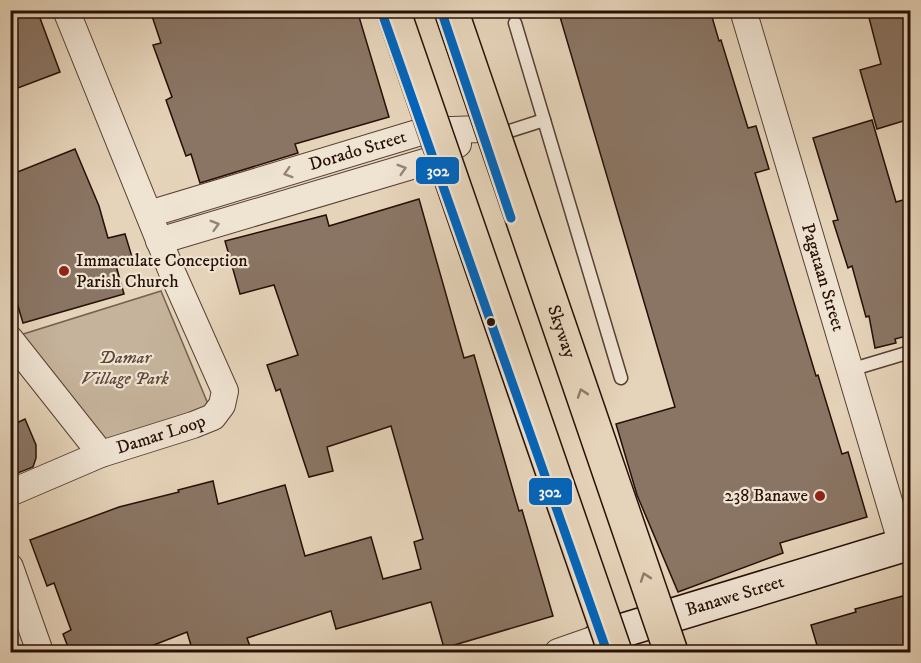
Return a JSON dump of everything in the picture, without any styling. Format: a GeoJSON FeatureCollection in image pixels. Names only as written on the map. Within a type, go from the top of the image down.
{"type":"FeatureCollection","features":[{"type":"Feature","properties":{"kind":"highway"},"geometry":{"type":"LineString","coordinates":[[393,10],[608,645]]}},
{"type":"Feature","properties":{"kind":"highway","name":"Skyway"},"geometry":{"type":"LineString","coordinates":[[452,10],[671,652]]}},
{"type":"Feature","properties":{"kind":"main road","name":"Banawe Street"},"geometry":{"type":"LineString","coordinates":[[608,645],[906,544]]}},
{"type":"Feature","properties":{"kind":"street","name":"Damar Loop"},"geometry":{"type":"LineString","coordinates":[[10,339],[101,454],[213,417],[222,405],[225,391],[159,241],[66,10]]}},
{"type":"Feature","properties":{"kind":"street","name":"Pagataan Street"},"geometry":{"type":"LineString","coordinates":[[743,10],[850,370],[906,544]]}},
{"type":"Feature","properties":{"kind":"street","name":"Dorado Street"},"geometry":{"type":"LineString","coordinates":[[149,214],[424,131],[481,129],[435,159],[159,241]]}},
{"type":"Feature","properties":{"kind":"street"},"geometry":{"type":"LineString","coordinates":[[10,493],[101,454]]}},
{"type":"Feature","properties":{"kind":"street"},"geometry":{"type":"LineString","coordinates":[[10,567],[40,652]]}},
{"type":"Feature","properties":{"kind":"street","name":"Banawe Street"},"geometry":{"type":"LineString","coordinates":[[558,652],[608,645]]}},
{"type":"Feature","properties":{"kind":"lane"},"geometry":{"type":"LineString","coordinates":[[515,23],[621,378]]}},
{"type":"Feature","properties":{"kind":"lane"},"geometry":{"type":"LineString","coordinates":[[485,140],[543,120]]}},
{"type":"Feature","properties":{"kind":"lane"},"geometry":{"type":"LineString","coordinates":[[850,370],[910,352]]}},
{"type":"Feature","properties":{"kind":"green space","name":"Damar Village Park"},"geometry":{"type":"Polygon","coordinates":[[[161,291],[208,404],[208,413],[108,449],[17,336],[161,291]]]}},
{"type":"Feature","properties":{"kind":"building"},"geometry":{"type":"Polygon","coordinates":[[[10,10],[37,10],[60,72],[10,91],[10,10]]]}},
{"type":"Feature","properties":{"kind":"building"},"geometry":{"type":"Polygon","coordinates":[[[150,10],[357,10],[389,117],[295,144],[298,153],[200,183],[191,154],[186,156],[166,100],[172,97],[153,45],[161,43],[150,10]]]}},
{"type":"Feature","properties":{"kind":"building"},"geometry":{"type":"Polygon","coordinates":[[[558,10],[710,10],[748,128],[756,126],[769,169],[755,173],[816,376],[818,375],[842,454],[848,452],[867,517],[780,543],[783,553],[678,592],[637,495],[616,424],[675,407],[558,10]]]}},
{"type":"Feature","properties":{"kind":"building"},"geometry":{"type":"Polygon","coordinates":[[[867,10],[910,10],[910,119],[877,129],[860,70],[881,64],[867,10]]]}},
{"type":"Feature","properties":{"kind":"building"},"geometry":{"type":"Polygon","coordinates":[[[872,120],[896,202],[910,198],[910,335],[895,339],[896,343],[875,348],[869,316],[866,317],[852,266],[848,268],[833,221],[838,220],[813,138],[872,120]]]}},
{"type":"Feature","properties":{"kind":"building","name":"Immaculate Conception Parish Church"},"geometry":{"type":"Polygon","coordinates":[[[75,149],[99,206],[108,238],[125,234],[132,257],[115,262],[124,294],[23,323],[10,279],[10,175],[75,149]]]}},
{"type":"Feature","properties":{"kind":"building"},"geometry":{"type":"Polygon","coordinates":[[[419,199],[464,358],[474,355],[519,511],[522,510],[553,616],[444,648],[431,602],[336,629],[331,611],[247,638],[252,652],[193,652],[187,632],[136,652],[70,652],[63,634],[71,630],[54,583],[47,586],[30,540],[119,507],[213,481],[218,504],[285,485],[305,556],[371,537],[383,579],[421,569],[414,542],[423,539],[391,426],[327,447],[333,471],[309,477],[280,389],[276,391],[267,365],[298,355],[274,285],[240,294],[225,241],[326,215],[329,226],[419,199]]]}},
{"type":"Feature","properties":{"kind":"building"},"geometry":{"type":"Polygon","coordinates":[[[25,419],[36,445],[36,458],[33,467],[10,476],[10,426],[25,419]]]}},
{"type":"Feature","properties":{"kind":"building"},"geometry":{"type":"Polygon","coordinates":[[[910,594],[910,652],[819,652],[811,625],[856,612],[855,609],[910,594]]]}},
{"type":"Feature","properties":{"kind":"transit line","name":"302"},"geometry":{"type":"LineString","coordinates":[[381,10],[607,652]]}},
{"type":"Feature","properties":{"kind":"transit line","name":"302"},"geometry":{"type":"LineString","coordinates":[[441,10],[511,218]]}},
{"type":"Feature","properties":{"kind":"place","name":"Immaculate Conception Parish Church"},"geometry":{"type":"Point","coordinates":[64,271]}},
{"type":"Feature","properties":{"kind":"place","name":"238 Banawe"},"geometry":{"type":"Point","coordinates":[820,496]}}]}
